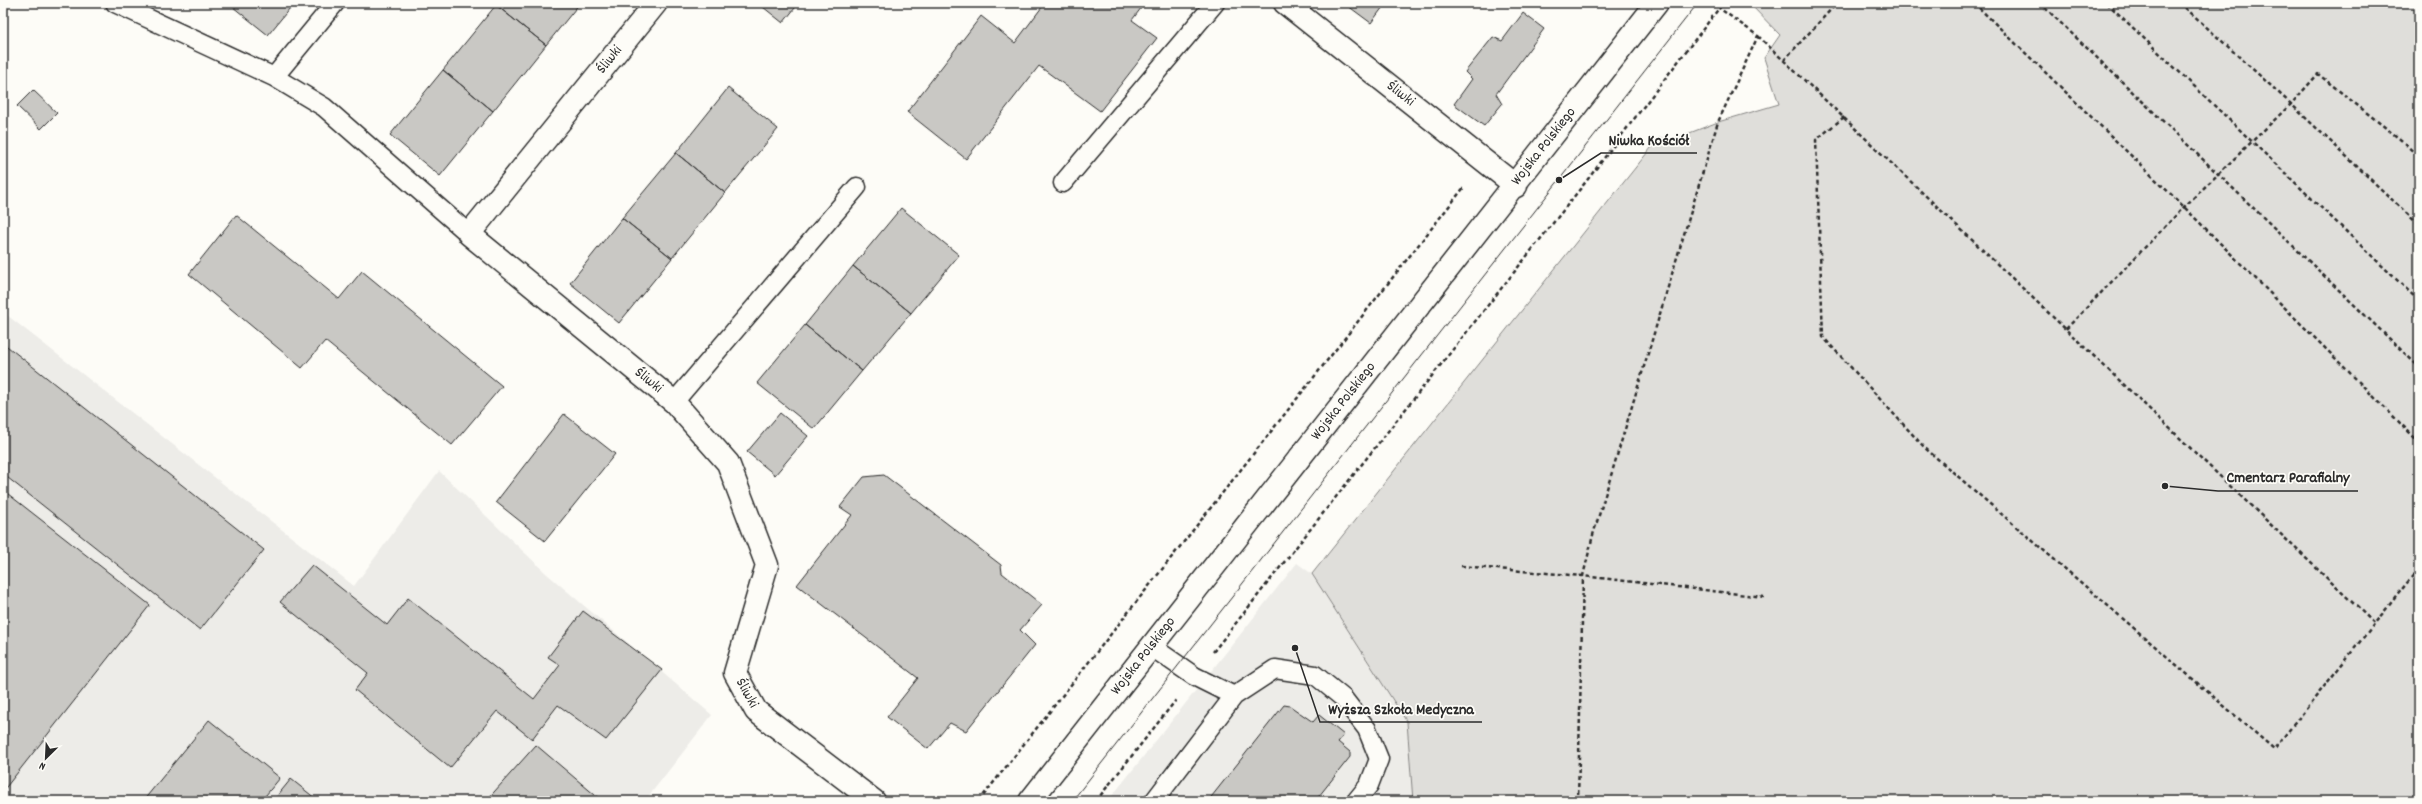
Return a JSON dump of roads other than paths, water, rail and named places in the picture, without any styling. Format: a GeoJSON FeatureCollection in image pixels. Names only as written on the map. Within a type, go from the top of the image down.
{"type":"FeatureCollection","features":[{"type":"Feature","properties":{"kind":"street","name":"Śliwki"},"geometry":{"type":"LineString","coordinates":[[656,3],[469,234],[674,402],[728,463],[767,565],[735,673],[756,711],[874,801]]}},
{"type":"Feature","properties":{"kind":"street","name":"Śliwki"},"geometry":{"type":"LineString","coordinates":[[1285,3],[1516,186]]}},
{"type":"Feature","properties":{"kind":"street","name":"Wojska Polskiego"},"geometry":{"type":"LineString","coordinates":[[1030,801],[1516,186],[1657,3]]}},
{"type":"Feature","properties":{"kind":"lane"},"geometry":{"type":"LineString","coordinates":[[115,3],[274,77],[324,107],[469,234]]}},
{"type":"Feature","properties":{"kind":"lane"},"geometry":{"type":"LineString","coordinates":[[274,77],[335,3]]}},
{"type":"Feature","properties":{"kind":"lane"},"geometry":{"type":"LineString","coordinates":[[1064,183],[1215,3]]}},
{"type":"Feature","properties":{"kind":"lane"},"geometry":{"type":"LineString","coordinates":[[674,402],[857,187]]}},
{"type":"Feature","properties":{"kind":"lane"},"geometry":{"type":"LineString","coordinates":[[1152,647],[1194,676],[1234,696]]}},
{"type":"Feature","properties":{"kind":"lane"},"geometry":{"type":"LineString","coordinates":[[1154,801],[1234,696],[1275,669],[1315,675],[1343,698],[1367,729],[1379,759],[1369,785],[1356,801]]}},
{"type":"Feature","properties":{"kind":"tram line"},"geometry":{"type":"LineString","coordinates":[[1072,801],[1698,3]]}},
{"type":"Feature","properties":{"kind":"place","name":"Niwka Kościół"},"geometry":{"type":"Point","coordinates":[1559,180]}},
{"type":"Feature","properties":{"kind":"place","name":"Cmentarz Parafialny"},"geometry":{"type":"Point","coordinates":[2165,486]}},
{"type":"Feature","properties":{"kind":"place","name":"Wyższa Szkoła Medyczna"},"geometry":{"type":"Point","coordinates":[1295,648]}}]}
